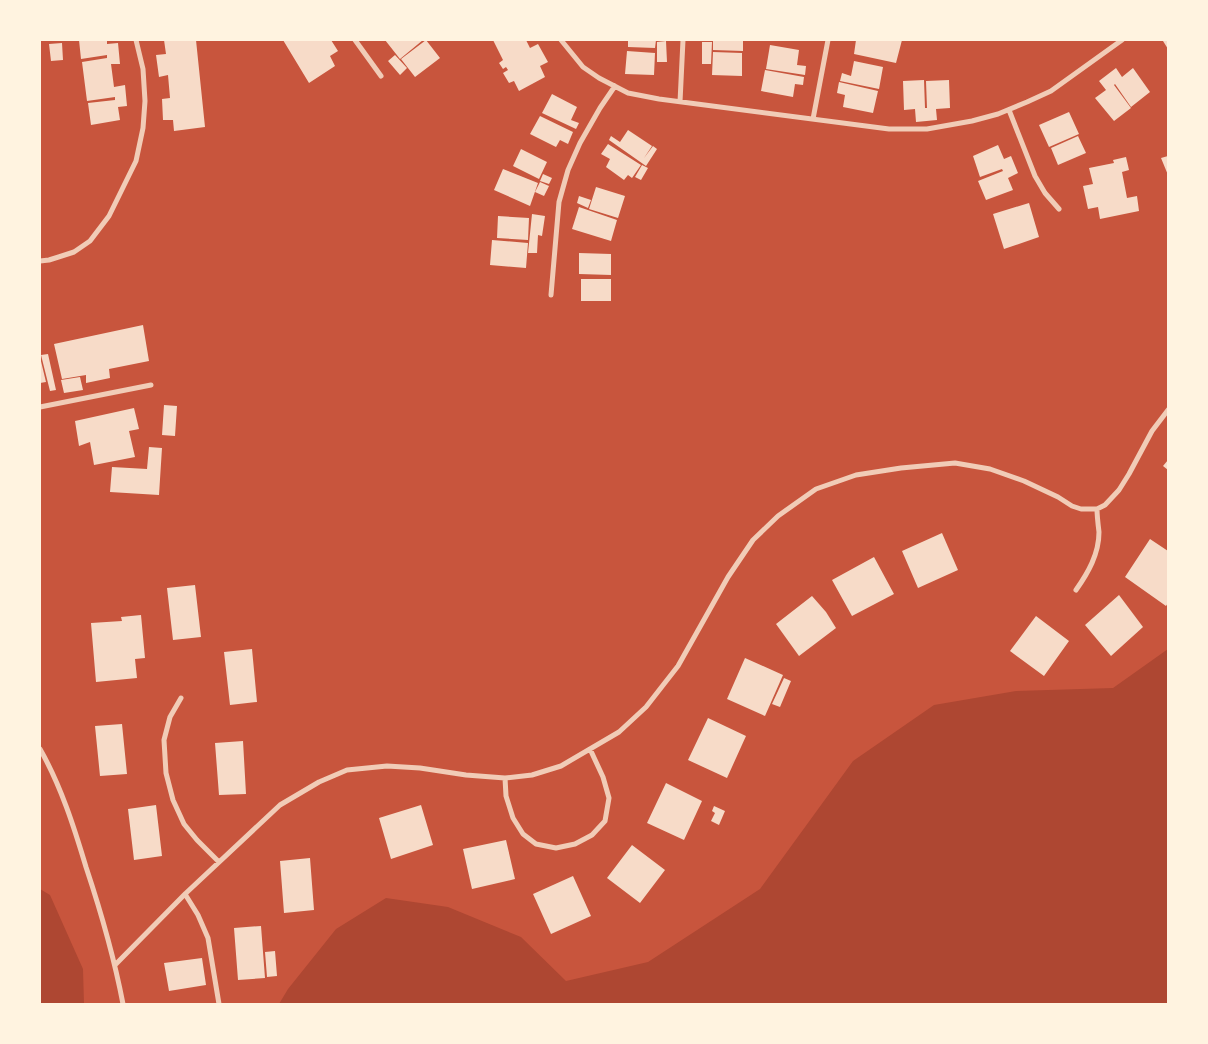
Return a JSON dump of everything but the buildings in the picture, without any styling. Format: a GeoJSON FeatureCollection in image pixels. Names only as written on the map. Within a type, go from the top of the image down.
{"type":"FeatureCollection","features":[{"type":"Feature","properties":{"kind":"street"},"geometry":{"type":"LineString","coordinates":[[40,261],[74,252],[90,241],[109,216],[136,161],[143,128],[145,101],[143,69],[136,40]]}},
{"type":"Feature","properties":{"kind":"street"},"geometry":{"type":"LineString","coordinates":[[356,40],[381,76]]}},
{"type":"Feature","properties":{"kind":"street"},"geometry":{"type":"LineString","coordinates":[[561,40],[583,67],[599,78],[628,93],[680,102],[889,129],[928,129],[972,121],[1009,110],[1051,91],[1122,40]]}},
{"type":"Feature","properties":{"kind":"street"},"geometry":{"type":"LineString","coordinates":[[680,102],[683,40]]}},
{"type":"Feature","properties":{"kind":"street"},"geometry":{"type":"LineString","coordinates":[[814,119],[828,40]]}},
{"type":"Feature","properties":{"kind":"street"},"geometry":{"type":"LineString","coordinates":[[551,295],[559,202],[568,170],[580,143],[615,86]]}},
{"type":"Feature","properties":{"kind":"street"},"geometry":{"type":"LineString","coordinates":[[1009,110],[1035,176],[1044,193],[1059,209]]}},
{"type":"Feature","properties":{"kind":"street"},"geometry":{"type":"LineString","coordinates":[[40,407],[151,385]]}},
{"type":"Feature","properties":{"kind":"street"},"geometry":{"type":"LineString","coordinates":[[115,965],[185,894],[280,805],[319,782],[347,770],[388,766],[505,778],[532,775],[561,766],[619,732],[646,707],[678,666],[728,576],[753,540],[778,516],[816,489],[856,475],[901,468],[955,463],[990,469],[1024,481],[1081,509],[1097,508],[1105,505],[1119,490],[1152,431],[1168,410]]}},
{"type":"Feature","properties":{"kind":"street"},"geometry":{"type":"LineString","coordinates":[[1076,590],[1086,575],[1096,550],[1099,534],[1097,508]]}},
{"type":"Feature","properties":{"kind":"street"},"geometry":{"type":"LineString","coordinates":[[181,698],[170,717],[164,740],[166,773],[173,800],[184,824],[219,862]]}},
{"type":"Feature","properties":{"kind":"street"},"geometry":{"type":"LineString","coordinates":[[40,749],[51,768],[70,818],[96,898],[115,965],[123,1004]]}},
{"type":"Feature","properties":{"kind":"street"},"geometry":{"type":"LineString","coordinates":[[505,778],[506,796],[513,818],[524,834],[536,844],[556,848],[575,844],[592,835],[605,821],[609,798],[603,777],[590,749]]}},
{"type":"Feature","properties":{"kind":"street"},"geometry":{"type":"LineString","coordinates":[[185,894],[198,915],[208,938],[220,1004]]}},
{"type":"Feature","properties":{"kind":"shaded area"},"geometry":{"type":"Polygon","coordinates":[[[1168,649],[1168,1004],[279,1004],[288,989],[336,929],[386,898],[448,907],[521,937],[566,981],[648,962],[760,889],[853,761],[934,705],[1016,691],[1113,688],[1168,649]]]}},
{"type":"Feature","properties":{"kind":"shaded area"},"geometry":{"type":"Polygon","coordinates":[[[40,889],[50,895],[83,969],[84,1004],[40,1004],[40,889]]]}}]}
